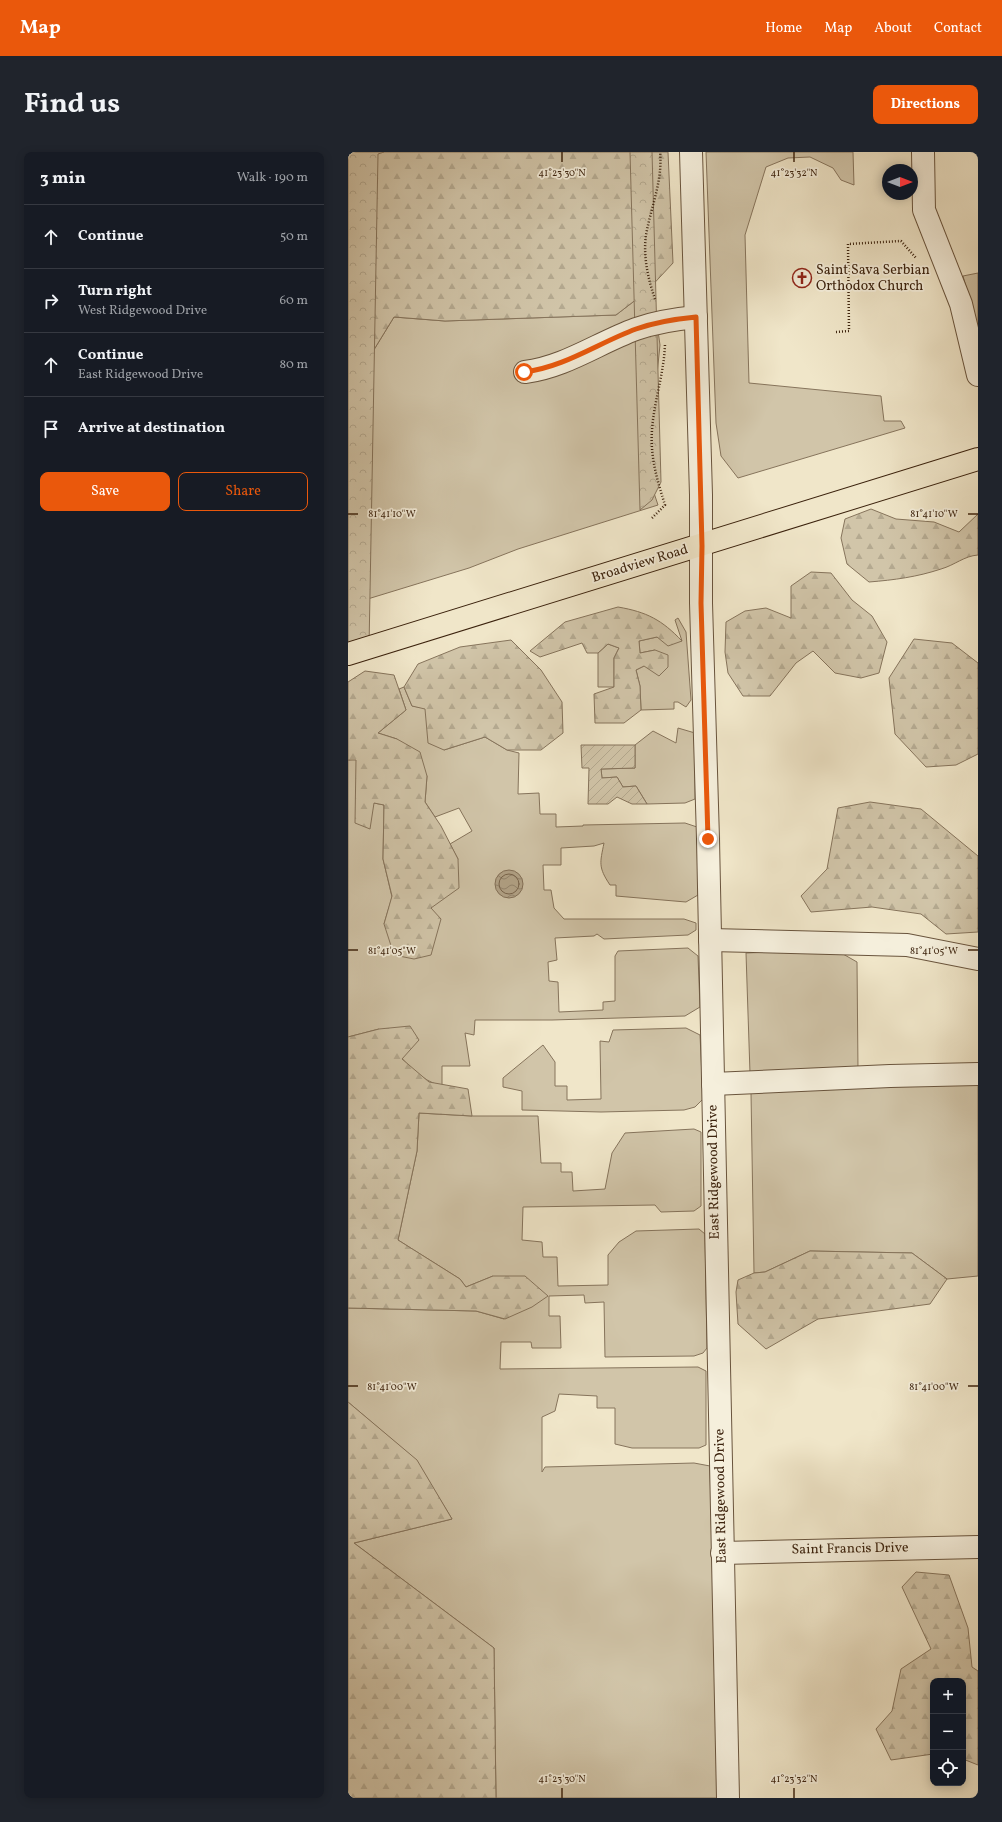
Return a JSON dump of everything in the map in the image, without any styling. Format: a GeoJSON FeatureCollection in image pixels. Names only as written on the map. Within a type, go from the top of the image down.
{"type":"FeatureCollection","features":[{"type":"Feature","properties":{"kind":"main road","name":"Broadview Road"},"geometry":{"type":"LineString","coordinates":[[348,654],[702,546],[978,459]]}},
{"type":"Feature","properties":{"kind":"street","name":"East Ridgewood Drive"},"geometry":{"type":"LineString","coordinates":[[691,152],[702,546],[701,603],[710,940],[728,1798]]}},
{"type":"Feature","properties":{"kind":"street"},"geometry":{"type":"LineString","coordinates":[[923,152],[924,210],[961,304],[978,375]]}},
{"type":"Feature","properties":{"kind":"street"},"geometry":{"type":"LineString","coordinates":[[524,372],[544,370],[635,330],[662,320],[696,317]]}},
{"type":"Feature","properties":{"kind":"street"},"geometry":{"type":"LineString","coordinates":[[710,940],[906,945],[978,958]]}},
{"type":"Feature","properties":{"kind":"street"},"geometry":{"type":"LineString","coordinates":[[713,1084],[890,1076],[978,1074]]}},
{"type":"Feature","properties":{"kind":"street","name":"Saint Francis Drive"},"geometry":{"type":"LineString","coordinates":[[722,1553],[978,1547]]}},
{"type":"Feature","properties":{"kind":"path"},"geometry":{"type":"LineString","coordinates":[[836,332],[849,331],[848,244],[901,241],[917,260],[923,258]]}},
{"type":"Feature","properties":{"kind":"green space"},"geometry":{"type":"Polygon","coordinates":[[[348,152],[668,152],[673,263],[646,292],[616,315],[445,321],[394,317],[348,392],[348,152]]]}},
{"type":"Feature","properties":{"kind":"green space"},"geometry":{"type":"Polygon","coordinates":[[[348,152],[384,152],[378,154],[369,648],[348,655],[348,152]]]}},
{"type":"Feature","properties":{"kind":"green space"},"geometry":{"type":"Polygon","coordinates":[[[630,152],[652,152],[661,482],[652,500],[640,510],[630,152]]]}},
{"type":"Feature","properties":{"kind":"green space"},"geometry":{"type":"Polygon","coordinates":[[[706,152],[853,152],[854,185],[841,180],[833,168],[810,157],[788,158],[766,167],[745,235],[749,383],[881,396],[884,421],[901,421],[905,428],[738,478],[721,456],[716,423],[706,152]]]}},
{"type":"Feature","properties":{"kind":"green space"},"geometry":{"type":"Polygon","coordinates":[[[978,273],[978,329],[963,276],[978,273]]]}},
{"type":"Feature","properties":{"kind":"green space"},"geometry":{"type":"Polygon","coordinates":[[[646,292],[658,331],[660,345],[656,384],[653,490],[658,505],[518,549],[469,568],[348,605],[348,392],[394,317],[445,321],[616,315],[646,292]]]}},
{"type":"Feature","properties":{"kind":"green space"},"geometry":{"type":"Polygon","coordinates":[[[871,509],[896,519],[934,522],[959,532],[978,514],[978,555],[968,557],[946,567],[923,574],[869,582],[847,564],[841,538],[845,519],[871,509]]]}},
{"type":"Feature","properties":{"kind":"green space"},"geometry":{"type":"Polygon","coordinates":[[[811,572],[831,573],[852,600],[872,616],[887,642],[879,673],[861,678],[835,673],[813,651],[796,663],[770,696],[743,696],[728,673],[725,652],[726,622],[745,611],[766,608],[791,618],[791,586],[811,572]]]}},
{"type":"Feature","properties":{"kind":"green space"},"geometry":{"type":"Polygon","coordinates":[[[618,607],[646,614],[661,622],[682,641],[668,646],[657,637],[639,641],[640,653],[655,650],[668,655],[668,667],[659,676],[644,666],[636,670],[640,686],[641,710],[624,723],[595,723],[594,694],[614,687],[614,658],[619,648],[608,644],[598,653],[587,653],[582,643],[540,657],[530,651],[565,622],[618,607]]]}},
{"type":"Feature","properties":{"kind":"green space"},"geometry":{"type":"Polygon","coordinates":[[[678,618],[686,632],[691,700],[686,707],[678,702],[674,702],[674,709],[641,710],[640,686],[636,670],[644,666],[655,650],[640,653],[639,641],[657,637],[682,641],[675,620],[678,618]]]}},
{"type":"Feature","properties":{"kind":"green space"},"geometry":{"type":"Polygon","coordinates":[[[914,639],[952,643],[978,663],[978,754],[956,765],[926,767],[895,734],[889,678],[914,639]]]}},
{"type":"Feature","properties":{"kind":"green space"},"geometry":{"type":"Polygon","coordinates":[[[511,640],[541,670],[562,702],[563,733],[541,750],[507,750],[485,737],[444,750],[428,743],[425,709],[412,706],[404,687],[418,664],[460,647],[511,640]]]}},
{"type":"Feature","properties":{"kind":"green space"},"geometry":{"type":"Polygon","coordinates":[[[608,644],[619,648],[614,658],[614,687],[598,687],[598,653],[608,644]]]}},
{"type":"Feature","properties":{"kind":"green space"},"geometry":{"type":"Polygon","coordinates":[[[365,671],[394,675],[406,710],[378,733],[397,739],[420,752],[427,776],[425,802],[441,826],[458,859],[459,888],[431,908],[441,919],[431,955],[414,959],[394,955],[384,924],[392,896],[383,859],[384,805],[374,803],[370,829],[355,823],[356,760],[348,760],[348,682],[365,671]]]}},
{"type":"Feature","properties":{"kind":"green space"},"geometry":{"type":"Polygon","coordinates":[[[404,687],[412,706],[425,708],[444,750],[485,737],[507,750],[519,753],[518,794],[539,793],[540,814],[556,814],[556,827],[685,823],[697,827],[698,895],[686,902],[616,896],[616,885],[610,885],[603,874],[601,860],[604,843],[594,846],[561,848],[561,865],[543,865],[544,890],[551,890],[554,908],[564,919],[684,919],[696,923],[696,930],[688,935],[604,939],[597,934],[594,936],[555,938],[557,960],[548,962],[549,981],[558,982],[559,1012],[603,1010],[603,1002],[615,1001],[615,956],[618,951],[688,948],[698,956],[700,1007],[685,1016],[552,1020],[475,1020],[474,1035],[465,1033],[470,1066],[442,1066],[442,1086],[414,1071],[399,1055],[379,1029],[348,1037],[348,760],[356,759],[374,803],[384,805],[383,859],[392,897],[384,924],[431,908],[458,859],[450,844],[472,831],[459,808],[435,817],[425,802],[427,776],[397,739],[378,733],[406,710],[399,689],[404,687]]]}},
{"type":"Feature","properties":{"kind":"green space"},"geometry":{"type":"Polygon","coordinates":[[[678,728],[695,733],[695,799],[685,803],[647,804],[636,786],[623,787],[617,777],[602,778],[601,769],[635,768],[635,745],[653,731],[676,743],[678,728]]]}},
{"type":"Feature","properties":{"kind":"green space"},"geometry":{"type":"Polygon","coordinates":[[[581,745],[635,745],[635,768],[601,769],[602,778],[617,777],[623,787],[636,786],[647,804],[632,804],[617,797],[608,804],[588,804],[589,768],[582,768],[581,745]]]}},
{"type":"Feature","properties":{"kind":"green space"},"geometry":{"type":"Polygon","coordinates":[[[870,802],[921,809],[978,856],[978,932],[946,934],[921,914],[872,907],[811,912],[801,896],[827,869],[838,808],[870,802]]]}},
{"type":"Feature","properties":{"kind":"green space"},"geometry":{"type":"Polygon","coordinates":[[[771,952],[843,954],[857,962],[858,1070],[750,1073],[746,953],[771,952]]]}},
{"type":"Feature","properties":{"kind":"green space"},"geometry":{"type":"Polygon","coordinates":[[[410,1026],[419,1040],[402,1059],[429,1082],[468,1089],[472,1116],[419,1113],[417,1151],[398,1240],[460,1279],[466,1287],[493,1276],[525,1276],[548,1296],[532,1307],[505,1319],[476,1311],[348,1308],[348,1037],[379,1029],[410,1026]]]}},
{"type":"Feature","properties":{"kind":"green space"},"geometry":{"type":"Polygon","coordinates":[[[686,1028],[700,1035],[703,1099],[695,1107],[684,1110],[601,1112],[522,1110],[522,1091],[503,1087],[503,1078],[543,1045],[555,1062],[555,1086],[567,1086],[567,1100],[601,1099],[600,1041],[609,1042],[613,1030],[686,1028]]]}},
{"type":"Feature","properties":{"kind":"green space"},"geometry":{"type":"Polygon","coordinates":[[[978,1083],[978,1276],[947,1279],[912,1253],[810,1251],[765,1272],[754,1273],[751,1093],[978,1083]]]}},
{"type":"Feature","properties":{"kind":"green space"},"geometry":{"type":"Polygon","coordinates":[[[419,1113],[472,1116],[538,1116],[541,1163],[561,1163],[561,1172],[572,1172],[573,1191],[605,1189],[612,1153],[625,1133],[694,1129],[701,1132],[701,1206],[694,1211],[661,1212],[655,1205],[523,1207],[522,1240],[542,1242],[543,1257],[557,1257],[558,1286],[608,1285],[608,1255],[619,1242],[636,1231],[699,1229],[705,1234],[707,1348],[703,1353],[694,1356],[605,1357],[604,1302],[585,1303],[584,1295],[549,1296],[549,1316],[560,1316],[561,1348],[532,1348],[531,1342],[501,1342],[500,1369],[698,1367],[706,1371],[706,1445],[699,1448],[632,1448],[615,1444],[615,1408],[597,1408],[597,1396],[559,1394],[555,1411],[542,1417],[542,1472],[545,1467],[694,1463],[710,1466],[718,1798],[496,1798],[494,1648],[354,1543],[452,1519],[416,1460],[348,1402],[348,1308],[476,1311],[504,1319],[493,1276],[466,1287],[460,1279],[398,1240],[417,1151],[419,1113]]]}},
{"type":"Feature","properties":{"kind":"green space"},"geometry":{"type":"Polygon","coordinates":[[[810,1251],[912,1253],[947,1279],[930,1304],[818,1319],[766,1349],[738,1324],[736,1292],[738,1280],[754,1273],[765,1272],[810,1251]]]}},
{"type":"Feature","properties":{"kind":"green space"},"geometry":{"type":"Polygon","coordinates":[[[348,1402],[417,1460],[452,1519],[354,1543],[494,1648],[496,1798],[348,1798],[348,1402]]]}},
{"type":"Feature","properties":{"kind":"green space"},"geometry":{"type":"Polygon","coordinates":[[[916,1572],[949,1575],[968,1628],[972,1667],[978,1671],[978,1765],[966,1760],[966,1678],[930,1678],[930,1754],[891,1760],[876,1729],[892,1711],[901,1669],[931,1649],[902,1587],[916,1572]]]}},
{"type":"Feature","properties":{"kind":"water"},"geometry":{"type":"Polygon","coordinates":[[[509,870],[519,874],[523,884],[519,894],[509,898],[499,894],[495,884],[499,874],[509,870]]]}},
{"type":"Feature","properties":{"kind":"place","name":"Saint Sava Serbian Orthodox Church"},"geometry":{"type":"Point","coordinates":[802,278]}},
{"type":"Feature","properties":{"kind":"route"},"geometry":{"type":"LineString","coordinates":[[524,372],[544,370],[635,330],[662,320],[696,317],[702,546],[701,603],[708,839]]}}]}
